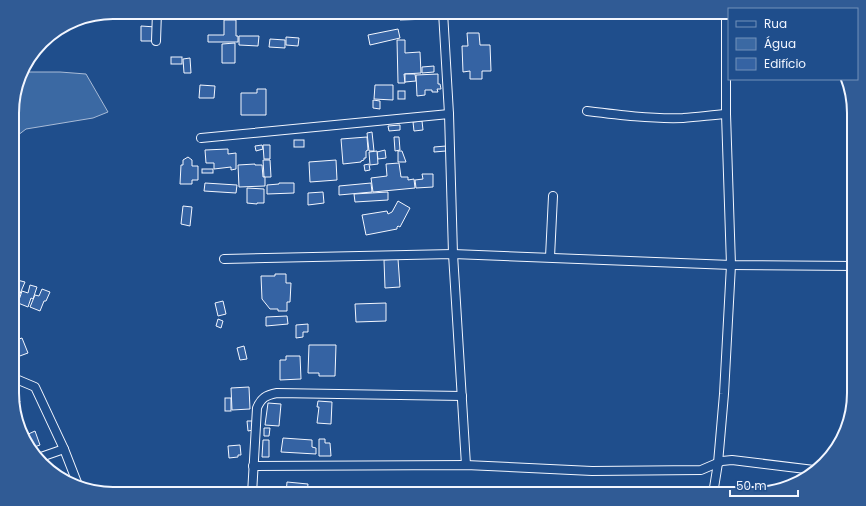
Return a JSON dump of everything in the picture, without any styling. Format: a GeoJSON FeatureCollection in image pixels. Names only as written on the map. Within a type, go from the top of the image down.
{"type":"FeatureCollection","features":[{"type":"Feature","properties":{"kind":"street"},"geometry":{"type":"LineString","coordinates":[[156,41],[157,19]]}},
{"type":"Feature","properties":{"kind":"street"},"geometry":{"type":"LineString","coordinates":[[443,19],[449,114],[452,254],[466,465]]}},
{"type":"Feature","properties":{"kind":"street"},"geometry":{"type":"LineString","coordinates":[[714,487],[718,463],[724,394],[731,264],[726,114],[726,19]]}},
{"type":"Feature","properties":{"kind":"street"},"geometry":{"type":"LineString","coordinates":[[587,111],[629,117],[660,118],[684,118],[726,114]]}},
{"type":"Feature","properties":{"kind":"street"},"geometry":{"type":"LineString","coordinates":[[201,138],[449,114]]}},
{"type":"Feature","properties":{"kind":"street"},"geometry":{"type":"LineString","coordinates":[[550,258],[553,196]]}},
{"type":"Feature","properties":{"kind":"street"},"geometry":{"type":"LineString","coordinates":[[224,259],[452,254],[731,264],[847,266]]}},
{"type":"Feature","properties":{"kind":"street"},"geometry":{"type":"LineString","coordinates":[[19,381],[35,387],[64,449],[76,479]]}},
{"type":"Feature","properties":{"kind":"street"},"geometry":{"type":"LineString","coordinates":[[252,487],[257,408],[260,400],[267,395],[462,396]]}},
{"type":"Feature","properties":{"kind":"street"},"geometry":{"type":"LineString","coordinates":[[43,456],[64,449]]}},
{"type":"Feature","properties":{"kind":"street"},"geometry":{"type":"LineString","coordinates":[[253,466],[466,465],[592,470],[701,470],[718,463],[732,460],[808,469]]}},
{"type":"Feature","properties":{"kind":"water"},"geometry":{"type":"Polygon","coordinates":[[[29,72],[86,74],[108,112],[93,118],[26,129],[19,134],[20,100],[22,88],[29,72]]]}},
{"type":"Feature","properties":{"kind":"building"},"geometry":{"type":"Polygon","coordinates":[[[400,19],[430,19],[400,20],[400,19]]]}},
{"type":"Feature","properties":{"kind":"building"},"geometry":{"type":"Polygon","coordinates":[[[224,20],[236,20],[236,36],[238,36],[238,42],[208,42],[208,35],[224,35],[224,20]]]}},
{"type":"Feature","properties":{"kind":"building"},"geometry":{"type":"Polygon","coordinates":[[[141,26],[156,27],[155,41],[141,41],[141,26]]]}},
{"type":"Feature","properties":{"kind":"building"},"geometry":{"type":"Polygon","coordinates":[[[398,29],[400,38],[370,45],[368,35],[398,29]]]}},
{"type":"Feature","properties":{"kind":"building"},"geometry":{"type":"Polygon","coordinates":[[[467,33],[479,33],[480,45],[490,45],[491,71],[482,71],[482,79],[470,79],[470,71],[463,72],[462,46],[468,46],[467,33]]]}},
{"type":"Feature","properties":{"kind":"building"},"geometry":{"type":"Polygon","coordinates":[[[239,36],[259,36],[258,46],[239,45],[239,36]]]}},
{"type":"Feature","properties":{"kind":"building"},"geometry":{"type":"Polygon","coordinates":[[[286,37],[299,38],[298,46],[286,45],[286,37]]]}},
{"type":"Feature","properties":{"kind":"building"},"geometry":{"type":"Polygon","coordinates":[[[270,39],[285,40],[285,48],[269,47],[270,39]]]}},
{"type":"Feature","properties":{"kind":"building"},"geometry":{"type":"Polygon","coordinates":[[[397,40],[405,40],[405,53],[420,52],[421,73],[404,74],[405,83],[398,83],[397,40]]]}},
{"type":"Feature","properties":{"kind":"building"},"geometry":{"type":"Polygon","coordinates":[[[235,43],[235,63],[222,63],[222,44],[235,43]]]}},
{"type":"Feature","properties":{"kind":"building"},"geometry":{"type":"Polygon","coordinates":[[[171,57],[182,57],[182,64],[171,64],[171,57]]]}},
{"type":"Feature","properties":{"kind":"building"},"geometry":{"type":"Polygon","coordinates":[[[190,58],[191,73],[184,73],[183,59],[190,58]]]}},
{"type":"Feature","properties":{"kind":"building"},"geometry":{"type":"Polygon","coordinates":[[[434,66],[434,72],[422,73],[422,67],[434,66]]]}},
{"type":"Feature","properties":{"kind":"building"},"geometry":{"type":"Polygon","coordinates":[[[405,74],[415,74],[416,81],[405,82],[405,74]]]}},
{"type":"Feature","properties":{"kind":"building"},"geometry":{"type":"Polygon","coordinates":[[[438,74],[438,84],[440,84],[441,89],[437,89],[438,92],[425,90],[425,95],[417,96],[416,75],[438,74]]]}},
{"type":"Feature","properties":{"kind":"building"},"geometry":{"type":"Polygon","coordinates":[[[200,85],[215,86],[214,98],[199,98],[200,85]]]}},
{"type":"Feature","properties":{"kind":"building"},"geometry":{"type":"Polygon","coordinates":[[[375,85],[393,85],[393,100],[374,99],[375,85]]]}},
{"type":"Feature","properties":{"kind":"building"},"geometry":{"type":"Polygon","coordinates":[[[257,89],[266,89],[266,115],[241,115],[241,93],[257,93],[257,89]]]}},
{"type":"Feature","properties":{"kind":"building"},"geometry":{"type":"Polygon","coordinates":[[[398,91],[405,91],[405,99],[398,99],[398,91]]]}},
{"type":"Feature","properties":{"kind":"building"},"geometry":{"type":"Polygon","coordinates":[[[373,100],[380,101],[380,109],[373,108],[373,100]]]}},
{"type":"Feature","properties":{"kind":"building"},"geometry":{"type":"Polygon","coordinates":[[[422,121],[423,130],[414,131],[413,122],[422,121]]]}},
{"type":"Feature","properties":{"kind":"building"},"geometry":{"type":"Polygon","coordinates":[[[400,125],[400,130],[389,131],[388,126],[400,125]]]}},
{"type":"Feature","properties":{"kind":"building"},"geometry":{"type":"Polygon","coordinates":[[[372,132],[374,151],[369,151],[367,133],[372,132]]]}},
{"type":"Feature","properties":{"kind":"building"},"geometry":{"type":"Polygon","coordinates":[[[367,137],[368,150],[366,151],[366,158],[364,158],[361,162],[343,164],[341,139],[367,137]]]}},
{"type":"Feature","properties":{"kind":"building"},"geometry":{"type":"Polygon","coordinates":[[[394,137],[399,137],[400,150],[395,151],[394,137]]]}},
{"type":"Feature","properties":{"kind":"building"},"geometry":{"type":"Polygon","coordinates":[[[294,140],[304,140],[304,147],[294,147],[294,140]]]}},
{"type":"Feature","properties":{"kind":"building"},"geometry":{"type":"Polygon","coordinates":[[[262,145],[263,149],[256,151],[255,146],[262,145]]]}},
{"type":"Feature","properties":{"kind":"building"},"geometry":{"type":"Polygon","coordinates":[[[263,145],[270,145],[270,159],[264,159],[263,145]]]}},
{"type":"Feature","properties":{"kind":"building"},"geometry":{"type":"Polygon","coordinates":[[[446,146],[446,151],[434,152],[434,147],[446,146]]]}},
{"type":"Feature","properties":{"kind":"building"},"geometry":{"type":"Polygon","coordinates":[[[228,149],[228,154],[236,153],[236,169],[231,170],[231,167],[214,169],[214,163],[206,163],[205,150],[228,149]]]}},
{"type":"Feature","properties":{"kind":"building"},"geometry":{"type":"Polygon","coordinates":[[[385,150],[386,158],[378,159],[377,152],[385,150]]]}},
{"type":"Feature","properties":{"kind":"building"},"geometry":{"type":"Polygon","coordinates":[[[377,151],[378,164],[370,165],[369,152],[377,151]]]}},
{"type":"Feature","properties":{"kind":"building"},"geometry":{"type":"Polygon","coordinates":[[[398,151],[402,151],[406,162],[398,162],[398,151]]]}},
{"type":"Feature","properties":{"kind":"building"},"geometry":{"type":"Polygon","coordinates":[[[188,157],[192,160],[192,166],[198,166],[198,180],[192,180],[192,184],[180,184],[181,165],[183,165],[183,160],[188,157]]]}},
{"type":"Feature","properties":{"kind":"building"},"geometry":{"type":"Polygon","coordinates":[[[263,160],[270,160],[271,177],[264,177],[263,160]]]}},
{"type":"Feature","properties":{"kind":"building"},"geometry":{"type":"Polygon","coordinates":[[[336,160],[337,180],[310,182],[309,162],[336,160]]]}},
{"type":"Feature","properties":{"kind":"building"},"geometry":{"type":"Polygon","coordinates":[[[399,163],[401,177],[408,177],[408,180],[414,179],[415,188],[373,192],[371,178],[387,176],[386,164],[399,163]]]}},
{"type":"Feature","properties":{"kind":"building"},"geometry":{"type":"Polygon","coordinates":[[[369,164],[370,170],[365,171],[364,165],[369,164]]]}},
{"type":"Feature","properties":{"kind":"building"},"geometry":{"type":"Polygon","coordinates":[[[238,165],[262,165],[263,177],[265,177],[265,186],[239,187],[238,165]]]}},
{"type":"Feature","properties":{"kind":"building"},"geometry":{"type":"Polygon","coordinates":[[[202,169],[213,169],[213,173],[202,173],[202,169]]]}},
{"type":"Feature","properties":{"kind":"building"},"geometry":{"type":"Polygon","coordinates":[[[422,174],[433,174],[433,187],[416,188],[415,180],[423,179],[422,174]]]}},
{"type":"Feature","properties":{"kind":"building"},"geometry":{"type":"Polygon","coordinates":[[[205,183],[237,185],[236,193],[204,191],[205,183]]]}},
{"type":"Feature","properties":{"kind":"building"},"geometry":{"type":"Polygon","coordinates":[[[294,183],[294,193],[267,194],[267,185],[294,183]]]}},
{"type":"Feature","properties":{"kind":"building"},"geometry":{"type":"Polygon","coordinates":[[[371,183],[372,192],[339,195],[339,186],[371,183]]]}},
{"type":"Feature","properties":{"kind":"building"},"geometry":{"type":"Polygon","coordinates":[[[247,188],[264,189],[264,203],[247,203],[247,188]]]}},
{"type":"Feature","properties":{"kind":"building"},"geometry":{"type":"Polygon","coordinates":[[[323,192],[324,203],[308,205],[308,193],[323,192]]]}},
{"type":"Feature","properties":{"kind":"building"},"geometry":{"type":"Polygon","coordinates":[[[388,192],[388,200],[355,202],[354,194],[388,192]]]}},
{"type":"Feature","properties":{"kind":"building"},"geometry":{"type":"Polygon","coordinates":[[[398,201],[410,208],[400,227],[398,226],[397,229],[366,235],[362,215],[387,211],[388,214],[392,212],[398,201]]]}},
{"type":"Feature","properties":{"kind":"building"},"geometry":{"type":"Polygon","coordinates":[[[183,206],[192,207],[190,226],[181,224],[183,206]]]}},
{"type":"Feature","properties":{"kind":"building"},"geometry":{"type":"Polygon","coordinates":[[[398,259],[400,287],[385,288],[384,260],[398,259]]]}},
{"type":"Feature","properties":{"kind":"building"},"geometry":{"type":"Polygon","coordinates":[[[275,274],[286,274],[286,283],[291,283],[290,302],[287,302],[287,311],[270,309],[262,299],[261,276],[275,276],[275,274]]]}},
{"type":"Feature","properties":{"kind":"building"},"geometry":{"type":"Polygon","coordinates":[[[19,280],[25,282],[19,296],[19,280]]]}},
{"type":"Feature","properties":{"kind":"building"},"geometry":{"type":"Polygon","coordinates":[[[30,285],[37,287],[33,299],[31,298],[28,307],[19,303],[19,300],[22,291],[28,293],[30,285]]]}},
{"type":"Feature","properties":{"kind":"building"},"geometry":{"type":"Polygon","coordinates":[[[42,289],[50,292],[40,311],[30,307],[35,295],[39,296],[42,289]]]}},
{"type":"Feature","properties":{"kind":"building"},"geometry":{"type":"Polygon","coordinates":[[[223,301],[226,314],[218,316],[215,303],[223,301]]]}},
{"type":"Feature","properties":{"kind":"building"},"geometry":{"type":"Polygon","coordinates":[[[386,303],[386,321],[356,322],[355,304],[386,303]]]}},
{"type":"Feature","properties":{"kind":"building"},"geometry":{"type":"Polygon","coordinates":[[[287,316],[288,324],[266,326],[266,317],[287,316]]]}},
{"type":"Feature","properties":{"kind":"building"},"geometry":{"type":"Polygon","coordinates":[[[218,319],[223,321],[221,328],[216,326],[218,319]]]}},
{"type":"Feature","properties":{"kind":"building"},"geometry":{"type":"Polygon","coordinates":[[[308,324],[308,332],[303,332],[303,337],[296,338],[296,325],[308,324]]]}},
{"type":"Feature","properties":{"kind":"building"},"geometry":{"type":"Polygon","coordinates":[[[22,338],[28,353],[19,356],[19,339],[22,338]]]}},
{"type":"Feature","properties":{"kind":"building"},"geometry":{"type":"Polygon","coordinates":[[[309,345],[336,345],[335,376],[319,376],[319,373],[308,373],[309,345]]]}},
{"type":"Feature","properties":{"kind":"building"},"geometry":{"type":"Polygon","coordinates":[[[244,346],[247,359],[240,360],[237,348],[244,346]]]}},
{"type":"Feature","properties":{"kind":"building"},"geometry":{"type":"Polygon","coordinates":[[[286,356],[300,356],[301,379],[280,380],[280,360],[286,360],[286,356]]]}},
{"type":"Feature","properties":{"kind":"building"},"geometry":{"type":"Polygon","coordinates":[[[249,387],[250,409],[232,410],[231,388],[249,387]]]}},
{"type":"Feature","properties":{"kind":"building"},"geometry":{"type":"Polygon","coordinates":[[[225,398],[231,398],[231,411],[225,411],[225,398]]]}},
{"type":"Feature","properties":{"kind":"building"},"geometry":{"type":"Polygon","coordinates":[[[318,401],[332,402],[331,424],[317,423],[319,407],[317,407],[318,401]]]}},
{"type":"Feature","properties":{"kind":"building"},"geometry":{"type":"Polygon","coordinates":[[[268,403],[281,404],[279,426],[265,425],[268,403]]]}},
{"type":"Feature","properties":{"kind":"building"},"geometry":{"type":"Polygon","coordinates":[[[247,421],[253,421],[253,430],[248,431],[247,421]]]}},
{"type":"Feature","properties":{"kind":"building"},"geometry":{"type":"Polygon","coordinates":[[[264,428],[270,428],[269,436],[264,436],[264,428]]]}},
{"type":"Feature","properties":{"kind":"building"},"geometry":{"type":"Polygon","coordinates":[[[35,431],[40,445],[36,446],[29,434],[35,431]]]}},
{"type":"Feature","properties":{"kind":"building"},"geometry":{"type":"Polygon","coordinates":[[[283,438],[312,440],[312,447],[316,448],[316,454],[281,452],[283,438]]]}},
{"type":"Feature","properties":{"kind":"building"},"geometry":{"type":"Polygon","coordinates":[[[319,439],[325,439],[325,443],[330,443],[331,456],[319,456],[319,439]]]}},
{"type":"Feature","properties":{"kind":"building"},"geometry":{"type":"Polygon","coordinates":[[[263,440],[269,440],[269,457],[262,457],[263,440]]]}},
{"type":"Feature","properties":{"kind":"building"},"geometry":{"type":"Polygon","coordinates":[[[240,445],[241,455],[238,455],[238,457],[229,458],[228,446],[240,445]]]}},
{"type":"Feature","properties":{"kind":"building"},"geometry":{"type":"Polygon","coordinates":[[[287,482],[308,484],[308,487],[287,487],[287,482]]]}}]}
